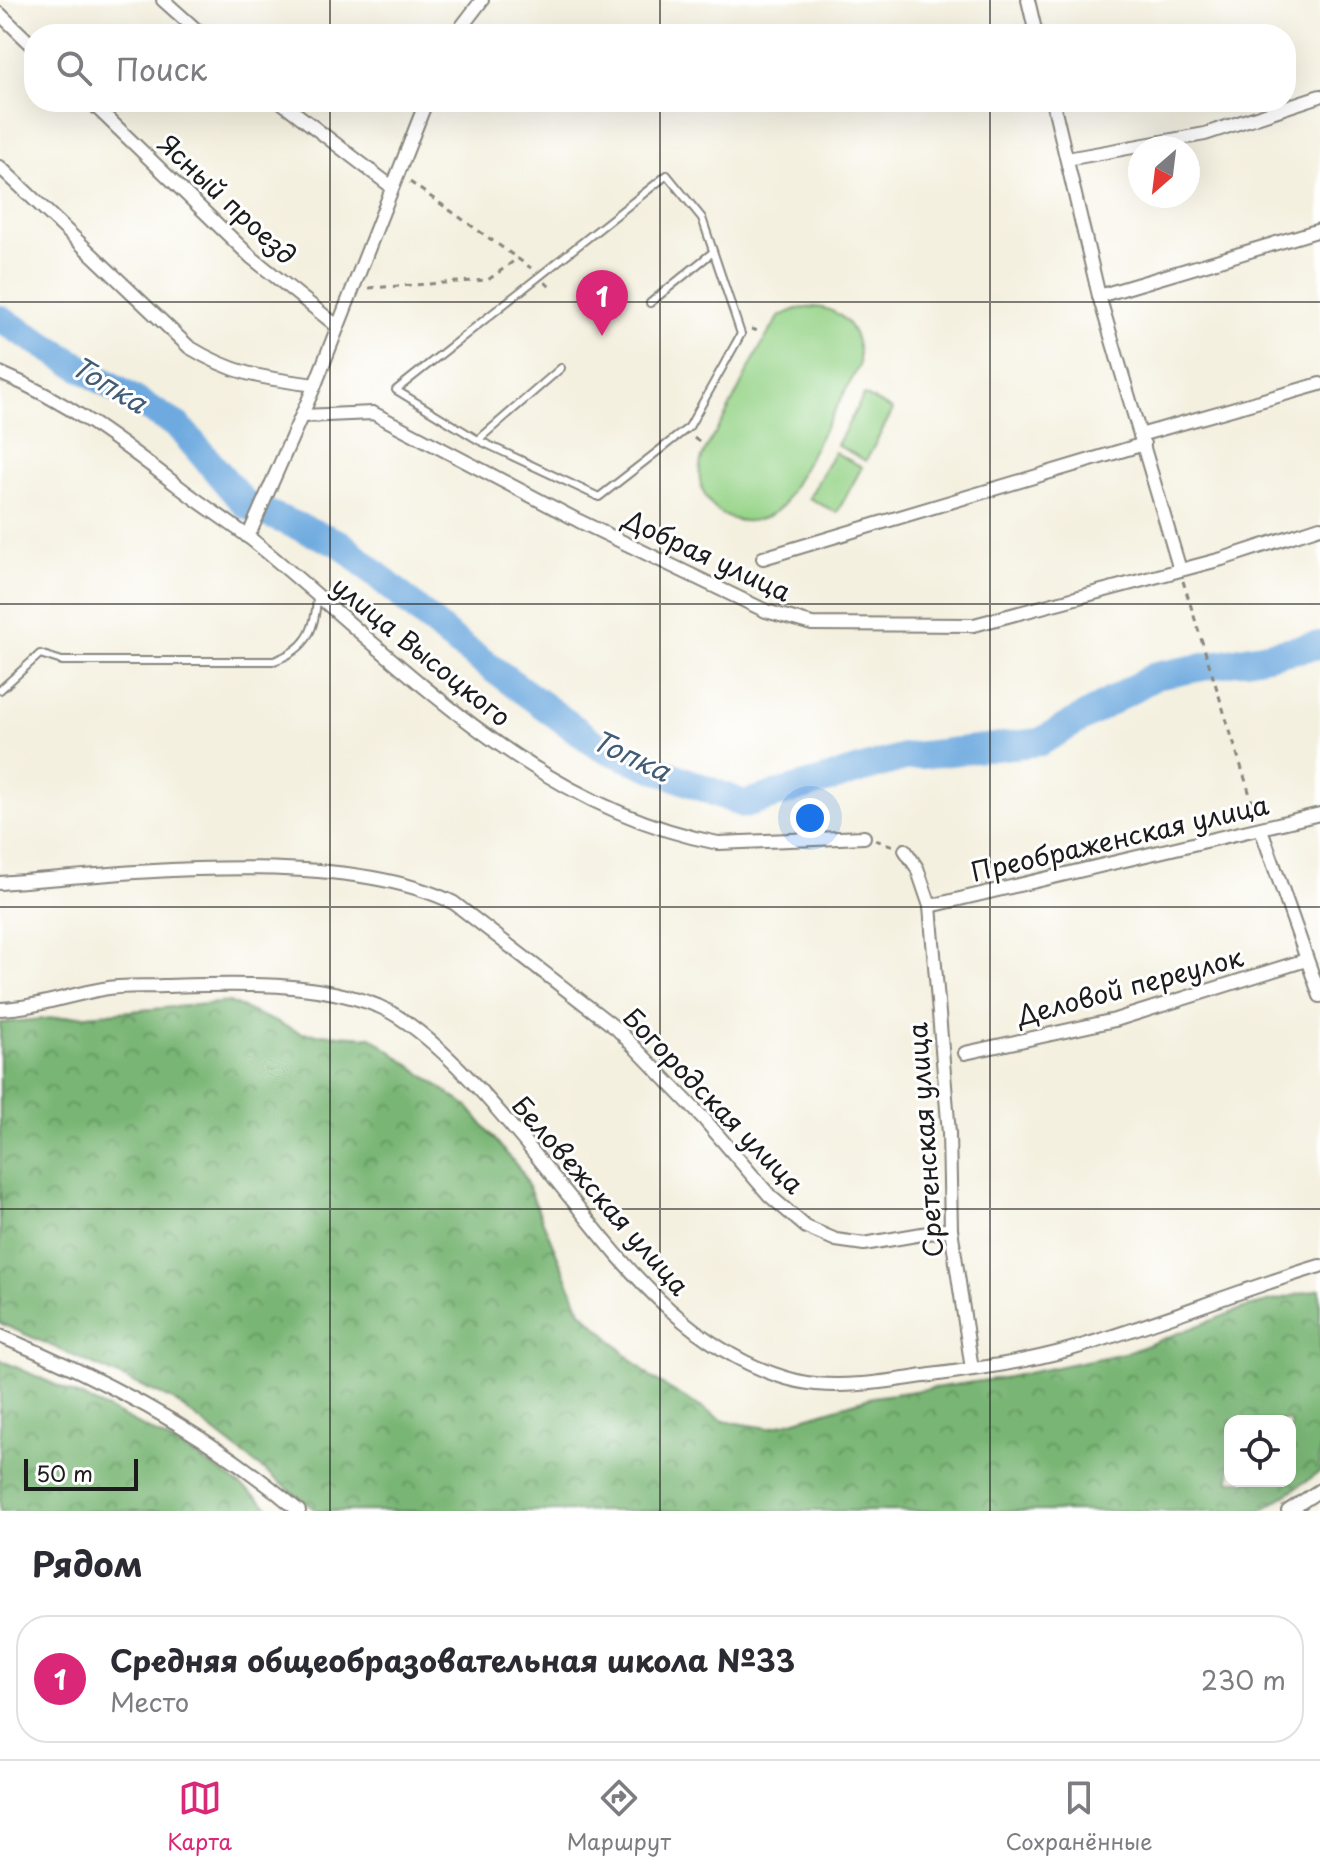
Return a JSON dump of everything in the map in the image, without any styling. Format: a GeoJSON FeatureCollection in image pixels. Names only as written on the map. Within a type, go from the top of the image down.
{"type":"FeatureCollection","features":[{"type":"Feature","properties":{"kind":"street"},"geometry":{"type":"LineString","coordinates":[[163,0],[190,24]]}},
{"type":"Feature","properties":{"kind":"street"},"geometry":{"type":"LineString","coordinates":[[464,24],[482,0]]}},
{"type":"Feature","properties":{"kind":"street"},"geometry":{"type":"LineString","coordinates":[[1028,0],[1034,24]]}},
{"type":"Feature","properties":{"kind":"street"},"geometry":{"type":"LineString","coordinates":[[0,14],[24,37]]}},
{"type":"Feature","properties":{"kind":"street"},"geometry":{"type":"LineString","coordinates":[[1296,104],[1320,96]]}},
{"type":"Feature","properties":{"kind":"street","name":"Ясный проезд"},"geometry":{"type":"LineString","coordinates":[[101,112],[251,257],[337,326]]}},
{"type":"Feature","properties":{"kind":"street"},"geometry":{"type":"LineString","coordinates":[[294,112],[392,187]]}},
{"type":"Feature","properties":{"kind":"street"},"geometry":{"type":"LineString","coordinates":[[248,537],[303,416],[422,112]]}},
{"type":"Feature","properties":{"kind":"street"},"geometry":{"type":"LineString","coordinates":[[1055,112],[1099,296],[1180,570]]}},
{"type":"Feature","properties":{"kind":"street"},"geometry":{"type":"LineString","coordinates":[[1067,159],[1205,134],[1272,112]]}},
{"type":"Feature","properties":{"kind":"street"},"geometry":{"type":"LineString","coordinates":[[0,167],[189,347],[223,368],[313,391]]}},
{"type":"Feature","properties":{"kind":"street"},"geometry":{"type":"LineString","coordinates":[[1099,296],[1320,230]]}},
{"type":"Feature","properties":{"kind":"street","name":"улица Высоцкого"},"geometry":{"type":"LineString","coordinates":[[0,373],[49,394],[105,429],[248,537],[445,706],[522,761],[652,826],[718,843],[864,837]]}},
{"type":"Feature","properties":{"kind":"street"},"geometry":{"type":"LineString","coordinates":[[763,558],[1320,384]]}},
{"type":"Feature","properties":{"kind":"street","name":"Добрая улица"},"geometry":{"type":"LineString","coordinates":[[303,416],[373,413],[592,527],[766,611],[812,624],[974,625],[1180,570],[1320,527]]}},
{"type":"Feature","properties":{"kind":"street","name":"Преображенская улица"},"geometry":{"type":"LineString","coordinates":[[930,906],[1320,814]]}},
{"type":"Feature","properties":{"kind":"street"},"geometry":{"type":"LineString","coordinates":[[1261,829],[1320,996]]}},
{"type":"Feature","properties":{"kind":"street","name":"Сретенская улица"},"geometry":{"type":"LineString","coordinates":[[905,850],[917,868],[930,906],[949,1133],[951,1229],[972,1369]]}},
{"type":"Feature","properties":{"kind":"street","name":"Богородская улица"},"geometry":{"type":"LineString","coordinates":[[0,883],[220,869],[381,878],[423,888],[454,903],[617,1029],[704,1119],[770,1196],[806,1227],[836,1240],[864,1244],[951,1229]]}},
{"type":"Feature","properties":{"kind":"street","name":"Деловой переулок"},"geometry":{"type":"LineString","coordinates":[[965,1053],[1115,1020],[1306,960]]}},
{"type":"Feature","properties":{"kind":"street","name":"Беловежская улица"},"geometry":{"type":"LineString","coordinates":[[0,1009],[17,1009],[106,988],[223,984],[329,991],[381,1008],[412,1028],[459,1069],[524,1140],[642,1283],[682,1322],[732,1354],[797,1381],[827,1384],[897,1380],[999,1367],[1072,1349],[1320,1266]]}},
{"type":"Feature","properties":{"kind":"street"},"geometry":{"type":"LineString","coordinates":[[0,1336],[72,1366],[167,1417],[259,1476],[299,1511]]}},
{"type":"Feature","properties":{"kind":"street"},"geometry":{"type":"LineString","coordinates":[[1288,1511],[1320,1490]]}},
{"type":"Feature","properties":{"kind":"lane"},"geometry":{"type":"LineString","coordinates":[[667,175],[702,218],[713,252],[741,334],[689,427],[599,497],[478,440],[396,390],[667,175]]}},
{"type":"Feature","properties":{"kind":"lane"},"geometry":{"type":"LineString","coordinates":[[650,303],[713,252]]}},
{"type":"Feature","properties":{"kind":"lane"},"geometry":{"type":"LineString","coordinates":[[478,440],[561,368]]}},
{"type":"Feature","properties":{"kind":"lane"},"geometry":{"type":"LineString","coordinates":[[0,690],[40,654],[62,661],[274,661],[293,653],[310,637],[317,596]]}},
{"type":"Feature","properties":{"kind":"path"},"geometry":{"type":"LineString","coordinates":[[398,173],[537,272]]}},
{"type":"Feature","properties":{"kind":"path"},"geometry":{"type":"LineString","coordinates":[[352,289],[488,280],[518,258]]}},
{"type":"Feature","properties":{"kind":"path"},"geometry":{"type":"LineString","coordinates":[[1180,570],[1261,829]]}},
{"type":"Feature","properties":{"kind":"path"},"geometry":{"type":"LineString","coordinates":[[864,837],[905,850]]}},
{"type":"Feature","properties":{"kind":"green space"},"geometry":{"type":"Polygon","coordinates":[[[815,307],[836,313],[850,326],[857,344],[859,366],[783,505],[772,514],[753,521],[724,516],[711,504],[702,488],[700,470],[703,456],[780,316],[797,309],[815,307]]]}},
{"type":"Feature","properties":{"kind":"green space"},"geometry":{"type":"Polygon","coordinates":[[[864,395],[893,410],[866,461],[837,445],[864,395]]]}},
{"type":"Feature","properties":{"kind":"green space"},"geometry":{"type":"Polygon","coordinates":[[[834,452],[862,467],[837,513],[809,498],[834,452]]]}},
{"type":"Feature","properties":{"kind":"green space"},"geometry":{"type":"Polygon","coordinates":[[[229,1002],[301,1033],[371,1037],[469,1108],[522,1172],[581,1311],[650,1377],[724,1421],[769,1428],[873,1397],[1008,1377],[1129,1352],[1244,1308],[1320,1289],[1320,1472],[1261,1511],[317,1511],[173,1400],[0,1323],[0,1023],[229,1002]]]}},
{"type":"Feature","properties":{"kind":"green space"},"geometry":{"type":"Polygon","coordinates":[[[0,1360],[177,1445],[243,1487],[274,1511],[0,1511],[0,1360]]]}},
{"type":"Feature","properties":{"kind":"waterway","name":"Топка"},"geometry":{"type":"LineString","coordinates":[[0,319],[178,426],[246,505],[341,544],[449,637],[600,747],[744,804],[904,757],[1040,742],[1155,676],[1320,645]]}},
{"type":"Feature","properties":{"kind":"place","name":"Средняя общеобразовательная школа №33"},"geometry":{"type":"Point","coordinates":[602,336]}}]}
